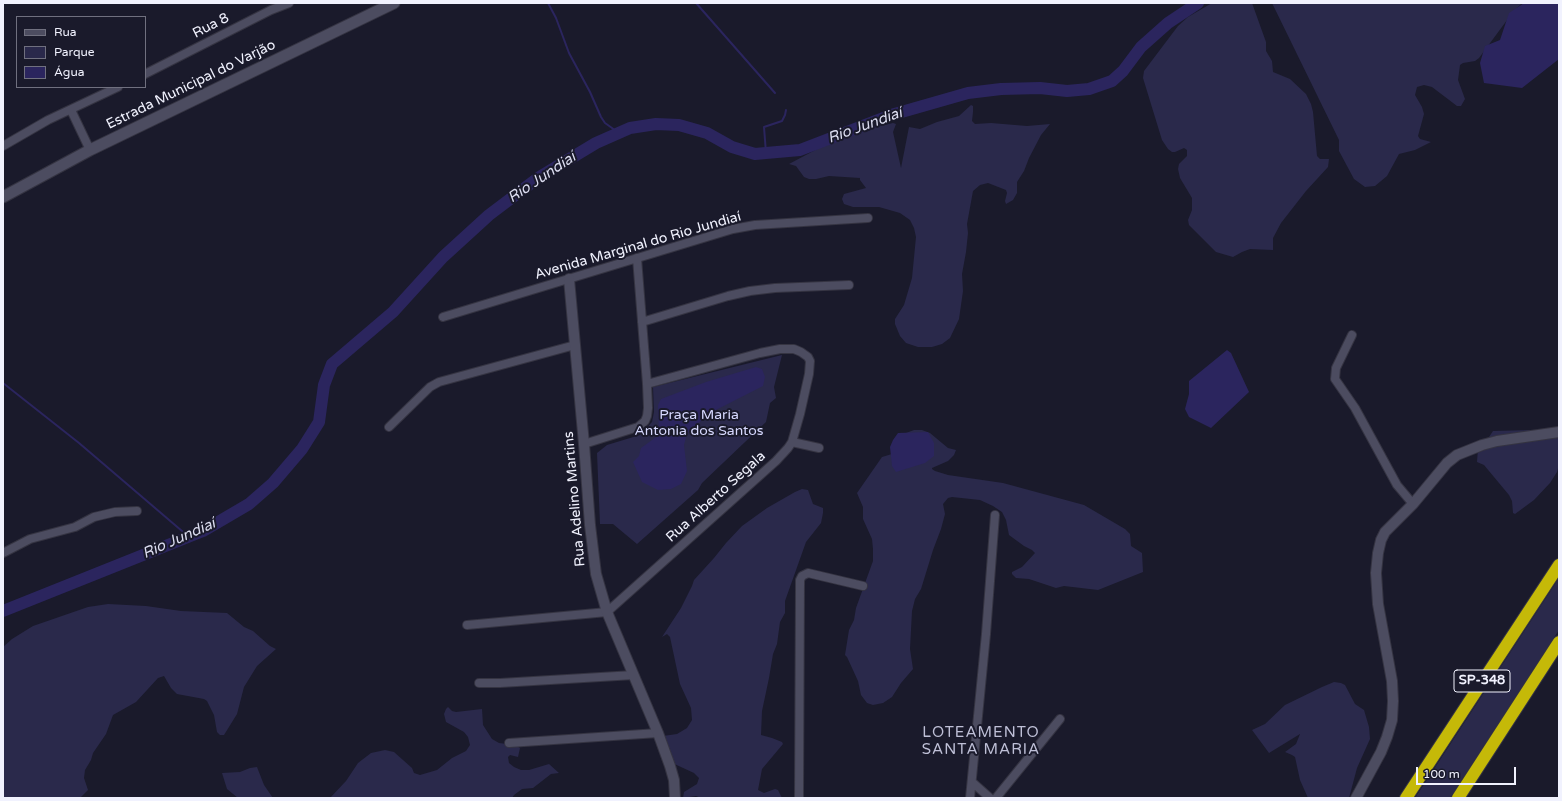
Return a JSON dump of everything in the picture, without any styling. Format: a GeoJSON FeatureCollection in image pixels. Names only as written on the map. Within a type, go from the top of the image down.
{"type":"FeatureCollection","features":[{"type":"Feature","properties":{"kind":"highway","name":"SP-348"},"geometry":{"type":"LineString","coordinates":[[1406,798],[1559,565]]}},
{"type":"Feature","properties":{"kind":"highway","name":"SP-348"},"geometry":{"type":"LineString","coordinates":[[1458,798],[1559,642]]}},
{"type":"Feature","properties":{"kind":"main road","name":"Estrada Municipal do Varjão"},"geometry":{"type":"LineString","coordinates":[[3,197],[90,150],[394,3]]}},
{"type":"Feature","properties":{"kind":"street","name":"Rua 8"},"geometry":{"type":"LineString","coordinates":[[146,73],[272,10],[289,3]]}},
{"type":"Feature","properties":{"kind":"street"},"geometry":{"type":"LineString","coordinates":[[3,146],[48,120],[116,88]]}},
{"type":"Feature","properties":{"kind":"street"},"geometry":{"type":"LineString","coordinates":[[71,110],[90,150]]}},
{"type":"Feature","properties":{"kind":"street","name":"Avenida Marginal do Rio Jundiaí"},"geometry":{"type":"LineString","coordinates":[[443,317],[733,229],[756,225],[868,218]]}},
{"type":"Feature","properties":{"kind":"street"},"geometry":{"type":"LineString","coordinates":[[584,444],[638,427],[645,421],[648,408],[647,384],[637,258]]}},
{"type":"Feature","properties":{"kind":"street","name":"Rua Adelino Martins"},"geometry":{"type":"LineString","coordinates":[[569,279],[594,563],[607,612],[658,733],[674,780],[675,798]]}},
{"type":"Feature","properties":{"kind":"street"},"geometry":{"type":"LineString","coordinates":[[642,322],[728,296],[750,291],[775,288],[849,285]]}},
{"type":"Feature","properties":{"kind":"street"},"geometry":{"type":"LineString","coordinates":[[1352,335],[1336,368],[1335,379],[1355,408],[1397,485],[1413,504]]}},
{"type":"Feature","properties":{"kind":"street"},"geometry":{"type":"LineString","coordinates":[[389,427],[430,387],[439,382],[575,345]]}},
{"type":"Feature","properties":{"kind":"street","name":"Rua Alberto Segala"},"geometry":{"type":"LineString","coordinates":[[607,612],[776,461],[792,442],[810,367],[808,357],[794,349],[767,352],[647,384]]}},
{"type":"Feature","properties":{"kind":"street"},"geometry":{"type":"LineString","coordinates":[[1356,798],[1387,737],[1394,701],[1392,680],[1378,604],[1376,573],[1378,552],[1385,532],[1413,504],[1447,463],[1457,456],[1482,445],[1497,441],[1559,432]]}},
{"type":"Feature","properties":{"kind":"street"},"geometry":{"type":"LineString","coordinates":[[792,442],[819,448]]}},
{"type":"Feature","properties":{"kind":"street"},"geometry":{"type":"LineString","coordinates":[[3,553],[30,539],[75,527],[94,517],[115,512],[137,511]]}},
{"type":"Feature","properties":{"kind":"street"},"geometry":{"type":"LineString","coordinates":[[970,798],[986,634],[995,515]]}},
{"type":"Feature","properties":{"kind":"street"},"geometry":{"type":"LineString","coordinates":[[799,798],[800,580],[802,576],[808,573],[863,586]]}},
{"type":"Feature","properties":{"kind":"street"},"geometry":{"type":"LineString","coordinates":[[467,624],[607,612]]}},
{"type":"Feature","properties":{"kind":"street"},"geometry":{"type":"LineString","coordinates":[[479,683],[500,683],[634,674]]}},
{"type":"Feature","properties":{"kind":"street"},"geometry":{"type":"LineString","coordinates":[[996,798],[1060,719]]}},
{"type":"Feature","properties":{"kind":"street"},"geometry":{"type":"LineString","coordinates":[[509,744],[658,733]]}},
{"type":"Feature","properties":{"kind":"street"},"geometry":{"type":"LineString","coordinates":[[972,782],[990,798]]}},
{"type":"Feature","properties":{"kind":"green space"},"geometry":{"type":"Polygon","coordinates":[[[1212,3],[1252,3],[1266,42],[1266,51],[1272,61],[1273,72],[1290,79],[1306,94],[1313,112],[1317,156],[1320,159],[1329,159],[1328,167],[1306,191],[1281,223],[1273,238],[1273,250],[1250,249],[1233,257],[1216,252],[1189,225],[1188,220],[1192,210],[1192,198],[1180,178],[1178,169],[1179,164],[1187,156],[1187,150],[1184,148],[1172,152],[1162,140],[1143,78],[1144,71],[1178,26],[1188,17],[1212,3]]]}},
{"type":"Feature","properties":{"kind":"green space"},"geometry":{"type":"Polygon","coordinates":[[[1272,3],[1522,3],[1513,12],[1479,58],[1475,61],[1460,65],[1458,80],[1465,99],[1461,106],[1457,106],[1432,87],[1424,85],[1417,87],[1415,95],[1424,114],[1418,136],[1420,139],[1431,142],[1415,150],[1399,154],[1387,176],[1375,186],[1365,187],[1354,179],[1339,151],[1339,140],[1272,3]]]}},
{"type":"Feature","properties":{"kind":"green space"},"geometry":{"type":"Polygon","coordinates":[[[971,105],[973,106],[972,121],[975,124],[991,123],[1027,126],[1050,124],[1041,135],[1024,171],[1017,182],[1017,193],[1013,200],[1006,204],[1006,190],[988,183],[980,185],[973,191],[967,224],[968,233],[962,274],[963,291],[959,319],[950,338],[942,344],[932,347],[918,347],[906,343],[900,336],[895,324],[895,319],[904,305],[912,278],[916,237],[910,220],[900,213],[879,207],[853,207],[844,204],[842,199],[844,194],[866,188],[860,178],[829,176],[809,179],[804,177],[796,166],[789,164],[821,147],[868,129],[893,123],[896,124],[893,132],[901,168],[909,127],[920,129],[937,122],[959,116],[971,105]]]}},
{"type":"Feature","properties":{"kind":"green space","name":"Praça Maria Antonia dos Santos"},"geometry":{"type":"Polygon","coordinates":[[[782,355],[774,387],[776,398],[770,403],[766,422],[702,483],[698,490],[637,544],[613,524],[600,524],[597,453],[607,445],[640,435],[652,422],[654,412],[653,387],[782,355]]]}},
{"type":"Feature","properties":{"kind":"green space"},"geometry":{"type":"Polygon","coordinates":[[[914,430],[922,430],[930,433],[948,448],[956,450],[954,455],[948,461],[932,468],[935,471],[948,475],[1003,483],[1084,505],[1125,529],[1130,534],[1131,546],[1142,553],[1143,572],[1098,590],[1064,586],[1056,588],[1029,579],[1016,578],[1012,572],[1022,567],[1035,553],[1009,535],[1006,520],[1002,512],[980,500],[952,497],[948,498],[943,504],[945,514],[941,529],[912,611],[910,649],[913,669],[892,697],[883,703],[873,705],[867,703],[861,695],[858,681],[845,655],[849,630],[854,620],[856,608],[873,561],[872,539],[863,519],[863,507],[857,493],[882,457],[892,454],[898,438],[914,430]]]}},
{"type":"Feature","properties":{"kind":"green space"},"geometry":{"type":"Polygon","coordinates":[[[1531,430],[1559,437],[1559,465],[1557,472],[1550,483],[1534,500],[1515,514],[1513,513],[1512,501],[1509,495],[1484,465],[1477,462],[1478,449],[1485,443],[1493,431],[1531,430]]]}},
{"type":"Feature","properties":{"kind":"green space"},"geometry":{"type":"Polygon","coordinates":[[[802,489],[808,490],[813,504],[823,508],[823,513],[821,523],[806,542],[785,601],[785,613],[780,622],[777,644],[773,654],[762,711],[761,735],[782,742],[783,744],[762,769],[758,790],[764,793],[775,789],[778,790],[782,798],[701,798],[696,796],[683,798],[684,792],[697,784],[699,778],[694,773],[668,761],[663,736],[677,734],[687,728],[692,720],[691,708],[680,684],[670,637],[667,634],[662,637],[681,608],[694,580],[742,526],[767,508],[802,489]]]}},
{"type":"Feature","properties":{"kind":"green space"},"geometry":{"type":"Polygon","coordinates":[[[1559,578],[1559,630],[1450,798],[1415,798],[1559,578]]]}},
{"type":"Feature","properties":{"kind":"green space"},"geometry":{"type":"Polygon","coordinates":[[[108,604],[146,606],[181,611],[227,613],[244,627],[253,631],[270,646],[276,649],[257,666],[244,687],[237,714],[224,735],[220,735],[217,732],[214,715],[207,701],[204,699],[177,694],[171,688],[164,676],[158,678],[136,702],[113,715],[106,734],[93,753],[85,770],[84,778],[88,790],[80,798],[3,798],[3,647],[12,639],[33,626],[88,607],[108,604]]]}},
{"type":"Feature","properties":{"kind":"green space"},"geometry":{"type":"Polygon","coordinates":[[[1334,682],[1345,685],[1355,704],[1364,710],[1369,727],[1370,739],[1357,768],[1349,798],[1308,798],[1300,780],[1295,757],[1285,752],[1296,744],[1300,734],[1269,753],[1252,730],[1265,724],[1285,705],[1334,682]]]}},
{"type":"Feature","properties":{"kind":"green space"},"geometry":{"type":"Polygon","coordinates":[[[448,707],[452,711],[456,712],[482,709],[483,725],[492,739],[499,743],[515,745],[520,748],[518,757],[510,755],[508,757],[509,763],[514,767],[521,770],[529,770],[549,764],[559,773],[551,774],[533,788],[522,789],[512,798],[330,798],[346,781],[358,763],[371,753],[385,750],[394,752],[412,768],[414,773],[420,775],[437,770],[452,758],[466,751],[470,745],[468,737],[464,732],[446,722],[444,714],[448,707]]]}},
{"type":"Feature","properties":{"kind":"green space"},"geometry":{"type":"Polygon","coordinates":[[[257,767],[264,785],[273,798],[238,798],[227,789],[222,773],[240,772],[257,767]]]}},
{"type":"Feature","properties":{"kind":"water"},"geometry":{"type":"Polygon","coordinates":[[[1524,3],[1559,3],[1559,59],[1522,88],[1484,83],[1480,63],[1485,46],[1500,40],[1509,13],[1524,3]]]}},
{"type":"Feature","properties":{"kind":"water"},"geometry":{"type":"Polygon","coordinates":[[[1227,350],[1231,353],[1249,392],[1211,428],[1189,417],[1185,409],[1189,394],[1189,381],[1227,350]]]}},
{"type":"Feature","properties":{"kind":"water"},"geometry":{"type":"Polygon","coordinates":[[[756,367],[762,369],[765,377],[763,386],[710,413],[687,433],[684,445],[687,471],[681,484],[671,489],[658,490],[642,482],[633,462],[639,456],[641,448],[659,435],[658,405],[661,399],[706,382],[756,367]]]}},
{"type":"Feature","properties":{"kind":"water"},"geometry":{"type":"Polygon","coordinates":[[[928,432],[934,443],[934,456],[925,463],[896,472],[892,466],[890,447],[898,433],[928,432]]]}},
{"type":"Feature","properties":{"kind":"waterway"},"geometry":{"type":"LineString","coordinates":[[548,3],[556,18],[569,53],[590,92],[601,117],[605,123],[619,133]]}},
{"type":"Feature","properties":{"kind":"waterway"},"geometry":{"type":"LineString","coordinates":[[696,3],[775,93]]}},
{"type":"Feature","properties":{"kind":"waterway","name":"Rio Jundiaí"},"geometry":{"type":"LineString","coordinates":[[3,611],[203,531],[249,504],[273,483],[302,449],[319,422],[324,385],[332,364],[393,312],[443,257],[489,215],[538,178],[596,143],[630,128],[656,124],[679,125],[707,133],[732,147],[755,154],[800,150],[891,115],[968,93],[1001,89],[1040,88],[1067,91],[1089,89],[1112,81],[1123,71],[1141,47],[1168,23],[1198,3]]}},
{"type":"Feature","properties":{"kind":"waterway"},"geometry":{"type":"LineString","coordinates":[[766,153],[764,127],[782,121],[786,110]]}},
{"type":"Feature","properties":{"kind":"waterway"},"geometry":{"type":"LineString","coordinates":[[3,383],[79,443],[189,537]]}},
{"type":"Feature","properties":{"kind":"district","name":"LOTEAMENTO SANTA MARIA"},"geometry":{"type":"Point","coordinates":[981,742]}}]}
